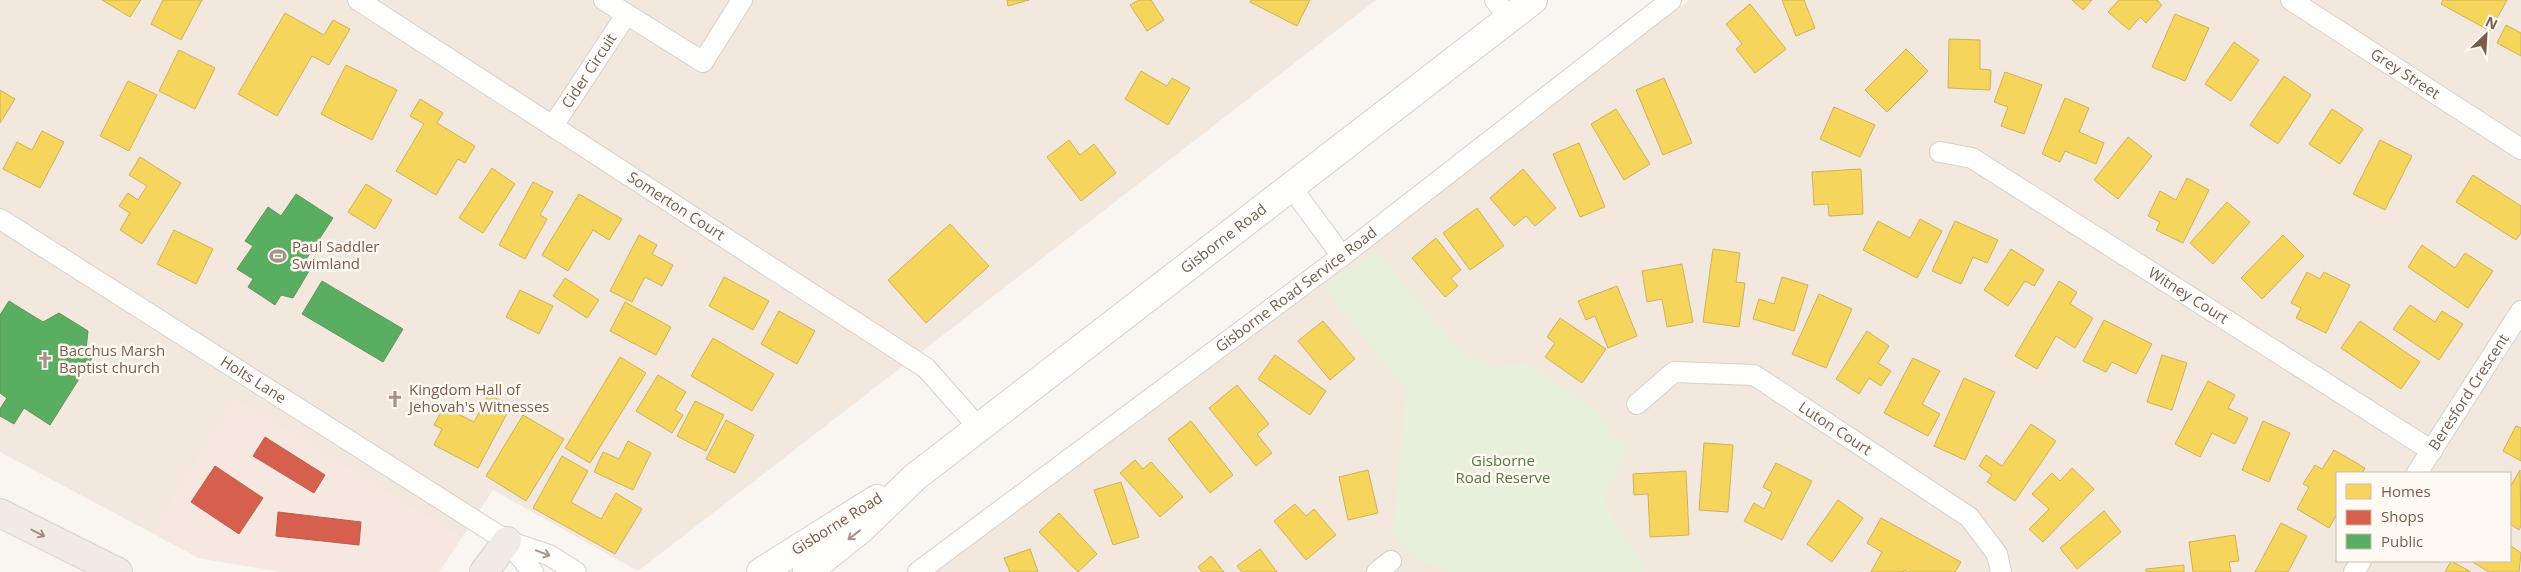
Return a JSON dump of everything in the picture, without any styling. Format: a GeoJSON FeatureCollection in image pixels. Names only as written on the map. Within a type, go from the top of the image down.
{"type":"FeatureCollection","features":[{"type":"Feature","properties":{"kind":"highway"},"geometry":{"type":"LineString","coordinates":[[0,513],[118,572]]}},
{"type":"Feature","properties":{"kind":"highway"},"geometry":{"type":"LineString","coordinates":[[484,572],[507,541]]}},
{"type":"Feature","properties":{"kind":"main road","name":"Gisborne Road"},"geometry":{"type":"LineString","coordinates":[[807,572],[861,530],[915,477],[1291,187],[1502,9],[1533,0]]}},
{"type":"Feature","properties":{"kind":"main road","name":"Gisborne Road"},"geometry":{"type":"LineString","coordinates":[[761,572],[849,515],[915,477]]}},
{"type":"Feature","properties":{"kind":"street","name":"Somerton Court"},"geometry":{"type":"LineString","coordinates":[[358,0],[926,368],[979,428]]}},
{"type":"Feature","properties":{"kind":"street"},"geometry":{"type":"LineString","coordinates":[[604,0],[703,62],[742,0]]}},
{"type":"Feature","properties":{"kind":"street","name":"Gisborne Road Service Road"},"geometry":{"type":"LineString","coordinates":[[918,572],[1342,256],[1671,0]]}},
{"type":"Feature","properties":{"kind":"street","name":"Grey Street"},"geometry":{"type":"LineString","coordinates":[[2290,0],[2521,148]]}},
{"type":"Feature","properties":{"kind":"street","name":"Cider Circuit"},"geometry":{"type":"LineString","coordinates":[[553,126],[626,15]]}},
{"type":"Feature","properties":{"kind":"street","name":"Witney Court"},"geometry":{"type":"LineString","coordinates":[[1940,152],[1972,158],[2432,451]]}},
{"type":"Feature","properties":{"kind":"street"},"geometry":{"type":"LineString","coordinates":[[1291,187],[1342,256]]}},
{"type":"Feature","properties":{"kind":"street","name":"Holts Lane"},"geometry":{"type":"LineString","coordinates":[[0,219],[507,541],[549,555],[576,572]]}},
{"type":"Feature","properties":{"kind":"street","name":"Beresford Crescent"},"geometry":{"type":"LineString","coordinates":[[2418,472],[2521,311]]}},
{"type":"Feature","properties":{"kind":"street","name":"Luton Court"},"geometry":{"type":"LineString","coordinates":[[1637,404],[1674,372],[1754,375],[1969,517],[1997,554],[2001,572]]}},
{"type":"Feature","properties":{"kind":"street","name":"Holts Lane"},"geometry":{"type":"LineString","coordinates":[[507,541],[533,572]]}},
{"type":"Feature","properties":{"kind":"shaded area"},"geometry":{"type":"Polygon","coordinates":[[[0,0],[1376,0],[638,571],[493,490],[439,572],[283,572],[199,558],[0,452],[0,0]]]}},
{"type":"Feature","properties":{"kind":"shaded area"},"geometry":{"type":"Polygon","coordinates":[[[1689,0],[2521,0],[2521,572],[934,572],[1689,0]]]}},
{"type":"Feature","properties":{"kind":"shaded area"},"geometry":{"type":"Polygon","coordinates":[[[234,398],[461,537],[439,572],[283,572],[199,558],[152,533],[234,398]]]}},
{"type":"Feature","properties":{"kind":"green space","name":"Gisborne Road Reserve"},"geometry":{"type":"Polygon","coordinates":[[[1376,251],[1460,350],[1495,368],[1526,362],[1596,410],[1616,438],[1630,444],[1603,501],[1647,572],[1450,572],[1415,559],[1393,534],[1406,390],[1323,288],[1376,251]]]}},
{"type":"Feature","properties":{"kind":"building: Homes"},"geometry":{"type":"Polygon","coordinates":[[[102,0],[141,0],[130,17],[102,0]]]}},
{"type":"Feature","properties":{"kind":"building: Homes"},"geometry":{"type":"Polygon","coordinates":[[[163,0],[202,0],[181,40],[151,24],[163,0]]]}},
{"type":"Feature","properties":{"kind":"building: Homes"},"geometry":{"type":"Polygon","coordinates":[[[1007,0],[1029,0],[1008,6],[1007,0]]]}},
{"type":"Feature","properties":{"kind":"building: Homes"},"geometry":{"type":"Polygon","coordinates":[[[1139,0],[1151,0],[1164,20],[1147,31],[1130,5],[1139,0]]]}},
{"type":"Feature","properties":{"kind":"building: Homes"},"geometry":{"type":"Polygon","coordinates":[[[1251,0],[1310,0],[1297,26],[1250,2],[1251,0]]]}},
{"type":"Feature","properties":{"kind":"building: Homes"},"geometry":{"type":"Polygon","coordinates":[[[1782,0],[1804,0],[1815,28],[1796,36],[1782,0]]]}},
{"type":"Feature","properties":{"kind":"building: Homes"},"geometry":{"type":"Polygon","coordinates":[[[2072,0],[2092,0],[2083,10],[2072,0]]]}},
{"type":"Feature","properties":{"kind":"building: Homes"},"geometry":{"type":"Polygon","coordinates":[[[2119,0],[2157,0],[2162,5],[2146,23],[2140,17],[2129,30],[2108,12],[2119,0]]]}},
{"type":"Feature","properties":{"kind":"building: Homes"},"geometry":{"type":"Polygon","coordinates":[[[2443,0],[2507,0],[2490,31],[2441,4],[2443,0]]]}},
{"type":"Feature","properties":{"kind":"building: Homes"},"geometry":{"type":"Polygon","coordinates":[[[1750,4],[1786,49],[1755,73],[1736,49],[1742,44],[1726,24],[1750,4]]]}},
{"type":"Feature","properties":{"kind":"building: Homes"},"geometry":{"type":"Polygon","coordinates":[[[285,13],[324,35],[333,20],[350,29],[329,65],[312,56],[277,116],[238,94],[285,13]]]}},
{"type":"Feature","properties":{"kind":"building: Homes"},"geometry":{"type":"Polygon","coordinates":[[[2175,14],[2209,28],[2185,81],[2152,67],[2175,14]]]}},
{"type":"Feature","properties":{"kind":"building: Homes"},"geometry":{"type":"Polygon","coordinates":[[[2506,25],[2521,33],[2521,56],[2497,43],[2506,25]]]}},
{"type":"Feature","properties":{"kind":"building: Homes"},"geometry":{"type":"Polygon","coordinates":[[[1949,39],[1980,40],[1980,69],[1991,70],[1990,90],[1948,88],[1949,39]]]}},
{"type":"Feature","properties":{"kind":"building: Homes"},"geometry":{"type":"Polygon","coordinates":[[[2234,42],[2259,60],[2231,101],[2205,84],[2234,42]]]}},
{"type":"Feature","properties":{"kind":"building: Homes"},"geometry":{"type":"Polygon","coordinates":[[[1906,49],[1928,71],[1887,112],[1865,90],[1906,49]]]}},
{"type":"Feature","properties":{"kind":"building: Homes"},"geometry":{"type":"Polygon","coordinates":[[[179,50],[215,68],[195,109],[159,91],[179,50]]]}},
{"type":"Feature","properties":{"kind":"building: Homes"},"geometry":{"type":"Polygon","coordinates":[[[346,65],[397,90],[372,140],[321,114],[346,65]]]}},
{"type":"Feature","properties":{"kind":"building: Homes"},"geometry":{"type":"Polygon","coordinates":[[[1141,71],[1167,86],[1172,78],[1190,88],[1168,125],[1125,99],[1141,71]]]}},
{"type":"Feature","properties":{"kind":"building: Homes"},"geometry":{"type":"Polygon","coordinates":[[[2005,72],[2042,85],[2024,134],[2001,126],[2008,107],[1994,102],[2005,72]]]}},
{"type":"Feature","properties":{"kind":"building: Homes"},"geometry":{"type":"Polygon","coordinates":[[[2284,76],[2311,95],[2278,144],[2250,125],[2284,76]]]}},
{"type":"Feature","properties":{"kind":"building: Homes"},"geometry":{"type":"Polygon","coordinates":[[[1664,78],[1692,143],[1663,155],[1636,90],[1664,78]]]}},
{"type":"Feature","properties":{"kind":"building: Homes"},"geometry":{"type":"Polygon","coordinates":[[[128,81],[157,95],[129,151],[100,136],[128,81]]]}},
{"type":"Feature","properties":{"kind":"building: Homes"},"geometry":{"type":"Polygon","coordinates":[[[0,90],[15,99],[0,123],[0,90]]]}},
{"type":"Feature","properties":{"kind":"building: Homes"},"geometry":{"type":"Polygon","coordinates":[[[2065,98],[2089,108],[2079,132],[2104,143],[2096,164],[2065,151],[2060,162],[2042,154],[2065,98]]]}},
{"type":"Feature","properties":{"kind":"building: Homes"},"geometry":{"type":"Polygon","coordinates":[[[420,99],[443,113],[437,123],[475,146],[465,163],[458,159],[436,195],[396,171],[424,124],[410,116],[420,99]]]}},
{"type":"Feature","properties":{"kind":"building: Homes"},"geometry":{"type":"Polygon","coordinates":[[[1834,107],[1875,125],[1860,157],[1820,139],[1834,107]]]}},
{"type":"Feature","properties":{"kind":"building: Homes"},"geometry":{"type":"Polygon","coordinates":[[[1616,109],[1650,164],[1624,180],[1591,124],[1616,109]]]}},
{"type":"Feature","properties":{"kind":"building: Homes"},"geometry":{"type":"Polygon","coordinates":[[[2332,109],[2363,129],[2340,164],[2309,144],[2332,109]]]}},
{"type":"Feature","properties":{"kind":"building: Homes"},"geometry":{"type":"Polygon","coordinates":[[[42,131],[64,142],[40,188],[3,169],[17,142],[32,150],[42,131]]]}},
{"type":"Feature","properties":{"kind":"building: Homes"},"geometry":{"type":"Polygon","coordinates":[[[2128,137],[2152,156],[2118,199],[2094,180],[2128,137]]]}},
{"type":"Feature","properties":{"kind":"building: Homes"},"geometry":{"type":"Polygon","coordinates":[[[1069,140],[1080,155],[1094,144],[1116,173],[1081,201],[1047,157],[1069,140]]]}},
{"type":"Feature","properties":{"kind":"building: Homes"},"geometry":{"type":"Polygon","coordinates":[[[2380,140],[2412,156],[2385,210],[2353,194],[2380,140]]]}},
{"type":"Feature","properties":{"kind":"building: Homes"},"geometry":{"type":"Polygon","coordinates":[[[1579,143],[1605,207],[1580,217],[1553,154],[1579,143]]]}},
{"type":"Feature","properties":{"kind":"building: Homes"},"geometry":{"type":"Polygon","coordinates":[[[140,157],[181,183],[142,244],[120,230],[130,213],[119,206],[128,193],[138,200],[147,186],[129,175],[140,157]]]}},
{"type":"Feature","properties":{"kind":"building: Homes"},"geometry":{"type":"Polygon","coordinates":[[[492,168],[515,184],[483,233],[459,218],[492,168]]]}},
{"type":"Feature","properties":{"kind":"building: Homes"},"geometry":{"type":"Polygon","coordinates":[[[1523,169],[1556,208],[1535,226],[1526,216],[1514,226],[1490,198],[1523,169]]]}},
{"type":"Feature","properties":{"kind":"building: Homes"},"geometry":{"type":"Polygon","coordinates":[[[1861,169],[1863,214],[1829,216],[1828,204],[1814,205],[1812,172],[1861,169]]]}},
{"type":"Feature","properties":{"kind":"building: Homes"},"geometry":{"type":"Polygon","coordinates":[[[2473,175],[2521,206],[2521,233],[2516,240],[2456,202],[2473,175]]]}},
{"type":"Feature","properties":{"kind":"building: Homes"},"geometry":{"type":"Polygon","coordinates":[[[2187,178],[2209,190],[2183,243],[2156,230],[2160,222],[2148,216],[2160,191],[2176,200],[2187,178]]]}},
{"type":"Feature","properties":{"kind":"building: Homes"},"geometry":{"type":"Polygon","coordinates":[[[533,182],[553,192],[540,215],[547,219],[525,259],[499,245],[533,182]]]}},
{"type":"Feature","properties":{"kind":"building: Homes"},"geometry":{"type":"Polygon","coordinates":[[[366,184],[392,200],[375,229],[348,212],[366,184]]]}},
{"type":"Feature","properties":{"kind":"building: Homes"},"geometry":{"type":"Polygon","coordinates":[[[579,194],[622,219],[609,240],[593,230],[568,271],[542,255],[579,194]]]}},
{"type":"Feature","properties":{"kind":"building: Homes"},"geometry":{"type":"Polygon","coordinates":[[[2227,202],[2250,222],[2213,264],[2190,243],[2227,202]]]}},
{"type":"Feature","properties":{"kind":"building: Homes"},"geometry":{"type":"Polygon","coordinates":[[[1477,208],[1504,246],[1470,270],[1443,233],[1477,208]]]}},
{"type":"Feature","properties":{"kind":"building: Homes"},"geometry":{"type":"Polygon","coordinates":[[[1920,219],[1942,231],[1917,278],[1863,250],[1878,221],[1910,238],[1920,219]]]}},
{"type":"Feature","properties":{"kind":"building: Homes"},"geometry":{"type":"Polygon","coordinates":[[[1955,221],[1998,240],[1987,263],[1973,257],[1961,284],[1932,271],[1955,221]]]}},
{"type":"Feature","properties":{"kind":"building: Homes"},"geometry":{"type":"Polygon","coordinates":[[[950,224],[989,266],[926,323],[888,280],[950,224]]]}},
{"type":"Feature","properties":{"kind":"building: Homes"},"geometry":{"type":"Polygon","coordinates":[[[174,230],[213,249],[196,284],[157,264],[174,230]]]}},
{"type":"Feature","properties":{"kind":"building: Homes"},"geometry":{"type":"Polygon","coordinates":[[[639,235],[657,245],[652,254],[673,265],[662,286],[645,277],[632,302],[610,291],[639,235]]]}},
{"type":"Feature","properties":{"kind":"building: Homes"},"geometry":{"type":"Polygon","coordinates":[[[2283,235],[2304,256],[2262,299],[2241,278],[2283,235]]]}},
{"type":"Feature","properties":{"kind":"building: Homes"},"geometry":{"type":"Polygon","coordinates":[[[1436,238],[1461,270],[1451,278],[1458,286],[1445,297],[1412,258],[1436,238]]]}},
{"type":"Feature","properties":{"kind":"building: Homes"},"geometry":{"type":"Polygon","coordinates":[[[2422,245],[2455,268],[2465,253],[2493,271],[2468,308],[2408,267],[2422,245]]]}},
{"type":"Feature","properties":{"kind":"building: Homes"},"geometry":{"type":"Polygon","coordinates":[[[1713,249],[1740,253],[1736,282],[1745,283],[1739,327],[1703,322],[1713,249]]]}},
{"type":"Feature","properties":{"kind":"building: Homes"},"geometry":{"type":"Polygon","coordinates":[[[2011,249],[2044,270],[2034,286],[2025,281],[2008,306],[1984,290],[2011,249]]]}},
{"type":"Feature","properties":{"kind":"building: Homes"},"geometry":{"type":"Polygon","coordinates":[[[1682,264],[1693,322],[1667,327],[1662,299],[1647,302],[1642,271],[1682,264]]]}},
{"type":"Feature","properties":{"kind":"building: Homes"},"geometry":{"type":"Polygon","coordinates":[[[2307,272],[2320,279],[2324,272],[2350,285],[2326,333],[2296,318],[2301,308],[2291,303],[2307,272]]]}},
{"type":"Feature","properties":{"kind":"building: Homes"},"geometry":{"type":"Polygon","coordinates":[[[724,277],[769,301],[753,330],[709,306],[724,277]]]}},
{"type":"Feature","properties":{"kind":"building: Homes"},"geometry":{"type":"Polygon","coordinates":[[[1782,277],[1808,285],[1794,331],[1753,319],[1759,299],[1774,304],[1782,277]]]}},
{"type":"Feature","properties":{"kind":"building: Homes"},"geometry":{"type":"Polygon","coordinates":[[[565,278],[599,300],[587,318],[553,296],[565,278]]]}},
{"type":"Feature","properties":{"kind":"building: Homes"},"geometry":{"type":"Polygon","coordinates":[[[2059,281],[2077,292],[2070,304],[2093,318],[2075,348],[2056,336],[2037,369],[2015,356],[2059,281]]]}},
{"type":"Feature","properties":{"kind":"building: Homes"},"geometry":{"type":"Polygon","coordinates":[[[1617,286],[1637,336],[1608,348],[1595,316],[1586,320],[1578,301],[1617,286]]]}},
{"type":"Feature","properties":{"kind":"building: Homes"},"geometry":{"type":"Polygon","coordinates":[[[520,290],[553,306],[539,334],[506,317],[520,290]]]}},
{"type":"Feature","properties":{"kind":"building: Homes"},"geometry":{"type":"Polygon","coordinates":[[[1819,294],[1852,309],[1826,368],[1792,354],[1819,294]]]}},
{"type":"Feature","properties":{"kind":"building: Homes"},"geometry":{"type":"Polygon","coordinates":[[[625,302],[671,327],[656,355],[610,331],[625,302]]]}},
{"type":"Feature","properties":{"kind":"building: Homes"},"geometry":{"type":"Polygon","coordinates":[[[2410,305],[2435,322],[2442,311],[2463,324],[2439,360],[2393,329],[2410,305]]]}},
{"type":"Feature","properties":{"kind":"building: Homes"},"geometry":{"type":"Polygon","coordinates":[[[779,311],[815,331],[797,364],[761,344],[779,311]]]}},
{"type":"Feature","properties":{"kind":"building: Homes"},"geometry":{"type":"Polygon","coordinates":[[[1560,318],[1606,349],[1582,383],[1545,357],[1555,343],[1547,337],[1560,318]]]}},
{"type":"Feature","properties":{"kind":"building: Homes"},"geometry":{"type":"Polygon","coordinates":[[[2104,320],[2152,344],[2136,374],[2112,362],[2106,372],[2083,361],[2104,320]]]}},
{"type":"Feature","properties":{"kind":"building: Homes"},"geometry":{"type":"Polygon","coordinates":[[[1323,321],[1355,359],[1330,380],[1298,341],[1323,321]]]}},
{"type":"Feature","properties":{"kind":"building: Homes"},"geometry":{"type":"Polygon","coordinates":[[[2360,321],[2420,362],[2401,389],[2341,348],[2360,321]]]}},
{"type":"Feature","properties":{"kind":"building: Homes"},"geometry":{"type":"Polygon","coordinates":[[[1867,331],[1889,346],[1878,363],[1891,371],[1881,386],[1869,378],[1859,394],[1836,379],[1867,331]]]}},
{"type":"Feature","properties":{"kind":"building: Homes"},"geometry":{"type":"Polygon","coordinates":[[[713,338],[774,374],[752,411],[691,376],[713,338]]]}},
{"type":"Feature","properties":{"kind":"building: Homes"},"geometry":{"type":"Polygon","coordinates":[[[1275,355],[1326,391],[1310,415],[1258,379],[1275,355]]]}},
{"type":"Feature","properties":{"kind":"building: Homes"},"geometry":{"type":"Polygon","coordinates":[[[2162,355],[2187,363],[2172,410],[2147,402],[2162,355]]]}},
{"type":"Feature","properties":{"kind":"building: Homes"},"geometry":{"type":"Polygon","coordinates":[[[620,357],[646,373],[590,463],[565,448],[620,357]]]}},
{"type":"Feature","properties":{"kind":"building: Homes"},"geometry":{"type":"Polygon","coordinates":[[[1913,358],[1940,371],[1922,404],[1940,414],[1928,436],[1884,413],[1913,358]]]}},
{"type":"Feature","properties":{"kind":"building: Homes"},"geometry":{"type":"Polygon","coordinates":[[[658,375],[686,392],[675,410],[683,415],[672,433],[636,411],[658,375]]]}},
{"type":"Feature","properties":{"kind":"building: Homes"},"geometry":{"type":"Polygon","coordinates":[[[1964,378],[1995,392],[1965,460],[1934,446],[1964,378]]]}},
{"type":"Feature","properties":{"kind":"building: Homes"},"geometry":{"type":"Polygon","coordinates":[[[2208,381],[2235,395],[2228,408],[2248,418],[2235,444],[2212,433],[2200,457],[2175,444],[2208,381]]]}},
{"type":"Feature","properties":{"kind":"building: Homes"},"geometry":{"type":"Polygon","coordinates":[[[1237,385],[1269,424],[1257,434],[1272,453],[1256,466],[1209,408],[1237,385]]]}},
{"type":"Feature","properties":{"kind":"building: Homes"},"geometry":{"type":"Polygon","coordinates":[[[489,394],[511,406],[478,468],[434,445],[442,429],[434,425],[444,407],[474,422],[489,394]]]}},
{"type":"Feature","properties":{"kind":"building: Homes"},"geometry":{"type":"Polygon","coordinates":[[[695,401],[724,415],[706,451],[677,436],[695,401]]]}},
{"type":"Feature","properties":{"kind":"building: Homes"},"geometry":{"type":"Polygon","coordinates":[[[523,415],[564,439],[526,501],[486,476],[523,415]]]}},
{"type":"Feature","properties":{"kind":"building: Homes"},"geometry":{"type":"Polygon","coordinates":[[[726,420],[754,435],[735,473],[706,459],[726,420]]]}},
{"type":"Feature","properties":{"kind":"building: Homes"},"geometry":{"type":"Polygon","coordinates":[[[1191,421],[1233,475],[1210,493],[1168,439],[1191,421]]]}},
{"type":"Feature","properties":{"kind":"building: Homes"},"geometry":{"type":"Polygon","coordinates":[[[2263,421],[2290,433],[2269,482],[2242,470],[2263,421]]]}},
{"type":"Feature","properties":{"kind":"building: Homes"},"geometry":{"type":"Polygon","coordinates":[[[2031,424],[2056,441],[2015,501],[1987,482],[1992,475],[1979,466],[1986,455],[2002,466],[2031,424]]]}},
{"type":"Feature","properties":{"kind":"building: Homes"},"geometry":{"type":"Polygon","coordinates":[[[2516,426],[2521,428],[2521,461],[2503,451],[2516,426]]]}},
{"type":"Feature","properties":{"kind":"building: Homes"},"geometry":{"type":"Polygon","coordinates":[[[628,441],[651,453],[633,490],[594,472],[603,452],[619,459],[628,441]]]}},
{"type":"Feature","properties":{"kind":"building: Homes"},"geometry":{"type":"Polygon","coordinates":[[[1704,443],[1733,445],[1728,512],[1699,510],[1704,443]]]}},
{"type":"Feature","properties":{"kind":"building: Homes"},"geometry":{"type":"Polygon","coordinates":[[[2334,450],[2365,468],[2363,472],[2336,472],[2336,516],[2329,528],[2297,509],[2309,487],[2303,484],[2315,465],[2322,469],[2334,450]]]}},
{"type":"Feature","properties":{"kind":"building: Homes"},"geometry":{"type":"Polygon","coordinates":[[[562,456],[588,471],[571,502],[601,519],[616,493],[642,509],[615,554],[533,508],[562,456]]]}},
{"type":"Feature","properties":{"kind":"building: Homes"},"geometry":{"type":"Polygon","coordinates":[[[1135,460],[1143,469],[1151,462],[1183,497],[1160,517],[1120,473],[1135,460]]]}},
{"type":"Feature","properties":{"kind":"building: Homes"},"geometry":{"type":"Polygon","coordinates":[[[1776,463],[1812,481],[1782,540],[1744,521],[1754,503],[1764,509],[1772,492],[1763,487],[1776,463]]]}},
{"type":"Feature","properties":{"kind":"building: Homes"},"geometry":{"type":"Polygon","coordinates":[[[2072,468],[2094,489],[2043,542],[2029,529],[2049,509],[2032,494],[2052,473],[2060,481],[2072,468]]]}},
{"type":"Feature","properties":{"kind":"building: Homes"},"geometry":{"type":"Polygon","coordinates":[[[1368,470],[1378,513],[1348,520],[1339,477],[1368,470]]]}},
{"type":"Feature","properties":{"kind":"building: Homes"},"geometry":{"type":"Polygon","coordinates":[[[2520,470],[2521,526],[2519,530],[2511,525],[2511,485],[2520,470]]]}},
{"type":"Feature","properties":{"kind":"building: Homes"},"geometry":{"type":"Polygon","coordinates":[[[1686,471],[1689,535],[1650,537],[1648,494],[1634,495],[1633,474],[1686,471]]]}},
{"type":"Feature","properties":{"kind":"building: Homes"},"geometry":{"type":"Polygon","coordinates":[[[1121,482],[1139,537],[1113,545],[1094,490],[1121,482]]]}},
{"type":"Feature","properties":{"kind":"building: Homes"},"geometry":{"type":"Polygon","coordinates":[[[1838,500],[1863,518],[1832,562],[1807,544],[1838,500]]]}},
{"type":"Feature","properties":{"kind":"building: Homes"},"geometry":{"type":"Polygon","coordinates":[[[1295,504],[1306,516],[1314,509],[1336,535],[1306,560],[1274,521],[1295,504]]]}},
{"type":"Feature","properties":{"kind":"building: Homes"},"geometry":{"type":"Polygon","coordinates":[[[2104,511],[2121,532],[2077,569],[2060,548],[2104,511]]]}},
{"type":"Feature","properties":{"kind":"building: Homes"},"geometry":{"type":"Polygon","coordinates":[[[1059,513],[1097,554],[1078,572],[1039,532],[1059,513]]]}},
{"type":"Feature","properties":{"kind":"building: Homes"},"geometry":{"type":"Polygon","coordinates":[[[1881,518],[1961,562],[1955,572],[1907,572],[1904,570],[1903,572],[1871,572],[1882,552],[1867,543],[1881,518]]]}},
{"type":"Feature","properties":{"kind":"building: Homes"},"geometry":{"type":"Polygon","coordinates":[[[2281,523],[2307,536],[2288,572],[2255,572],[2281,523]]]}},
{"type":"Feature","properties":{"kind":"building: Homes"},"geometry":{"type":"Polygon","coordinates":[[[2235,535],[2239,561],[2229,562],[2231,572],[2193,572],[2189,542],[2235,535]]]}},
{"type":"Feature","properties":{"kind":"building: Homes"},"geometry":{"type":"Polygon","coordinates":[[[2511,546],[2521,553],[2519,572],[2489,572],[2473,562],[2511,562],[2511,546]]]}},
{"type":"Feature","properties":{"kind":"building: Homes"},"geometry":{"type":"Polygon","coordinates":[[[1030,549],[1038,572],[1010,572],[1004,558],[1030,549]]]}},
{"type":"Feature","properties":{"kind":"building: Homes"},"geometry":{"type":"Polygon","coordinates":[[[1260,549],[1277,572],[1242,572],[1237,566],[1260,549]]]}},
{"type":"Feature","properties":{"kind":"building: Homes"},"geometry":{"type":"Polygon","coordinates":[[[1211,556],[1224,572],[1202,572],[1198,567],[1211,556]]]}},
{"type":"Feature","properties":{"kind":"building: Homes"},"geometry":{"type":"Polygon","coordinates":[[[2450,562],[2453,562],[2471,572],[2445,572],[2450,562]]]}},
{"type":"Feature","properties":{"kind":"building: Homes"},"geometry":{"type":"Polygon","coordinates":[[[2184,565],[2184,572],[2146,572],[2146,569],[2184,565]]]}},
{"type":"Feature","properties":{"kind":"building: Shops"},"geometry":{"type":"Polygon","coordinates":[[[265,437],[325,475],[314,493],[253,456],[265,437]]]}},
{"type":"Feature","properties":{"kind":"building: Shops"},"geometry":{"type":"Polygon","coordinates":[[[215,466],[263,498],[239,534],[191,502],[215,466]]]}},
{"type":"Feature","properties":{"kind":"building: Shops"},"geometry":{"type":"Polygon","coordinates":[[[278,512],[361,522],[359,545],[276,536],[278,512]]]}},
{"type":"Feature","properties":{"kind":"building: Public","name":"Paul Saddler Swimland"},"geometry":{"type":"Polygon","coordinates":[[[296,194],[333,218],[303,264],[309,271],[293,298],[281,295],[275,305],[248,287],[253,279],[237,269],[253,246],[245,241],[268,207],[281,216],[296,194]]]}},
{"type":"Feature","properties":{"kind":"building: Public"},"geometry":{"type":"Polygon","coordinates":[[[322,281],[403,329],[383,362],[302,314],[322,281]]]}},
{"type":"Feature","properties":{"kind":"building: Public","name":"Bacchus Marsh Baptist church"},"geometry":{"type":"Polygon","coordinates":[[[9,301],[43,322],[59,313],[88,331],[86,349],[94,355],[50,425],[24,408],[14,424],[0,416],[0,409],[7,398],[0,393],[0,315],[9,301]]]}},
{"type":"Feature","properties":{"kind":"place","name":"Paul Saddler Swimland"},"geometry":{"type":"Point","coordinates":[278,256]}},
{"type":"Feature","properties":{"kind":"place","name":"Bacchus Marsh Baptist church"},"geometry":{"type":"Point","coordinates":[45,360]}},
{"type":"Feature","properties":{"kind":"place","name":"Kingdom Hall of Jehovah's Witnesses"},"geometry":{"type":"Point","coordinates":[395,399]}}]}
